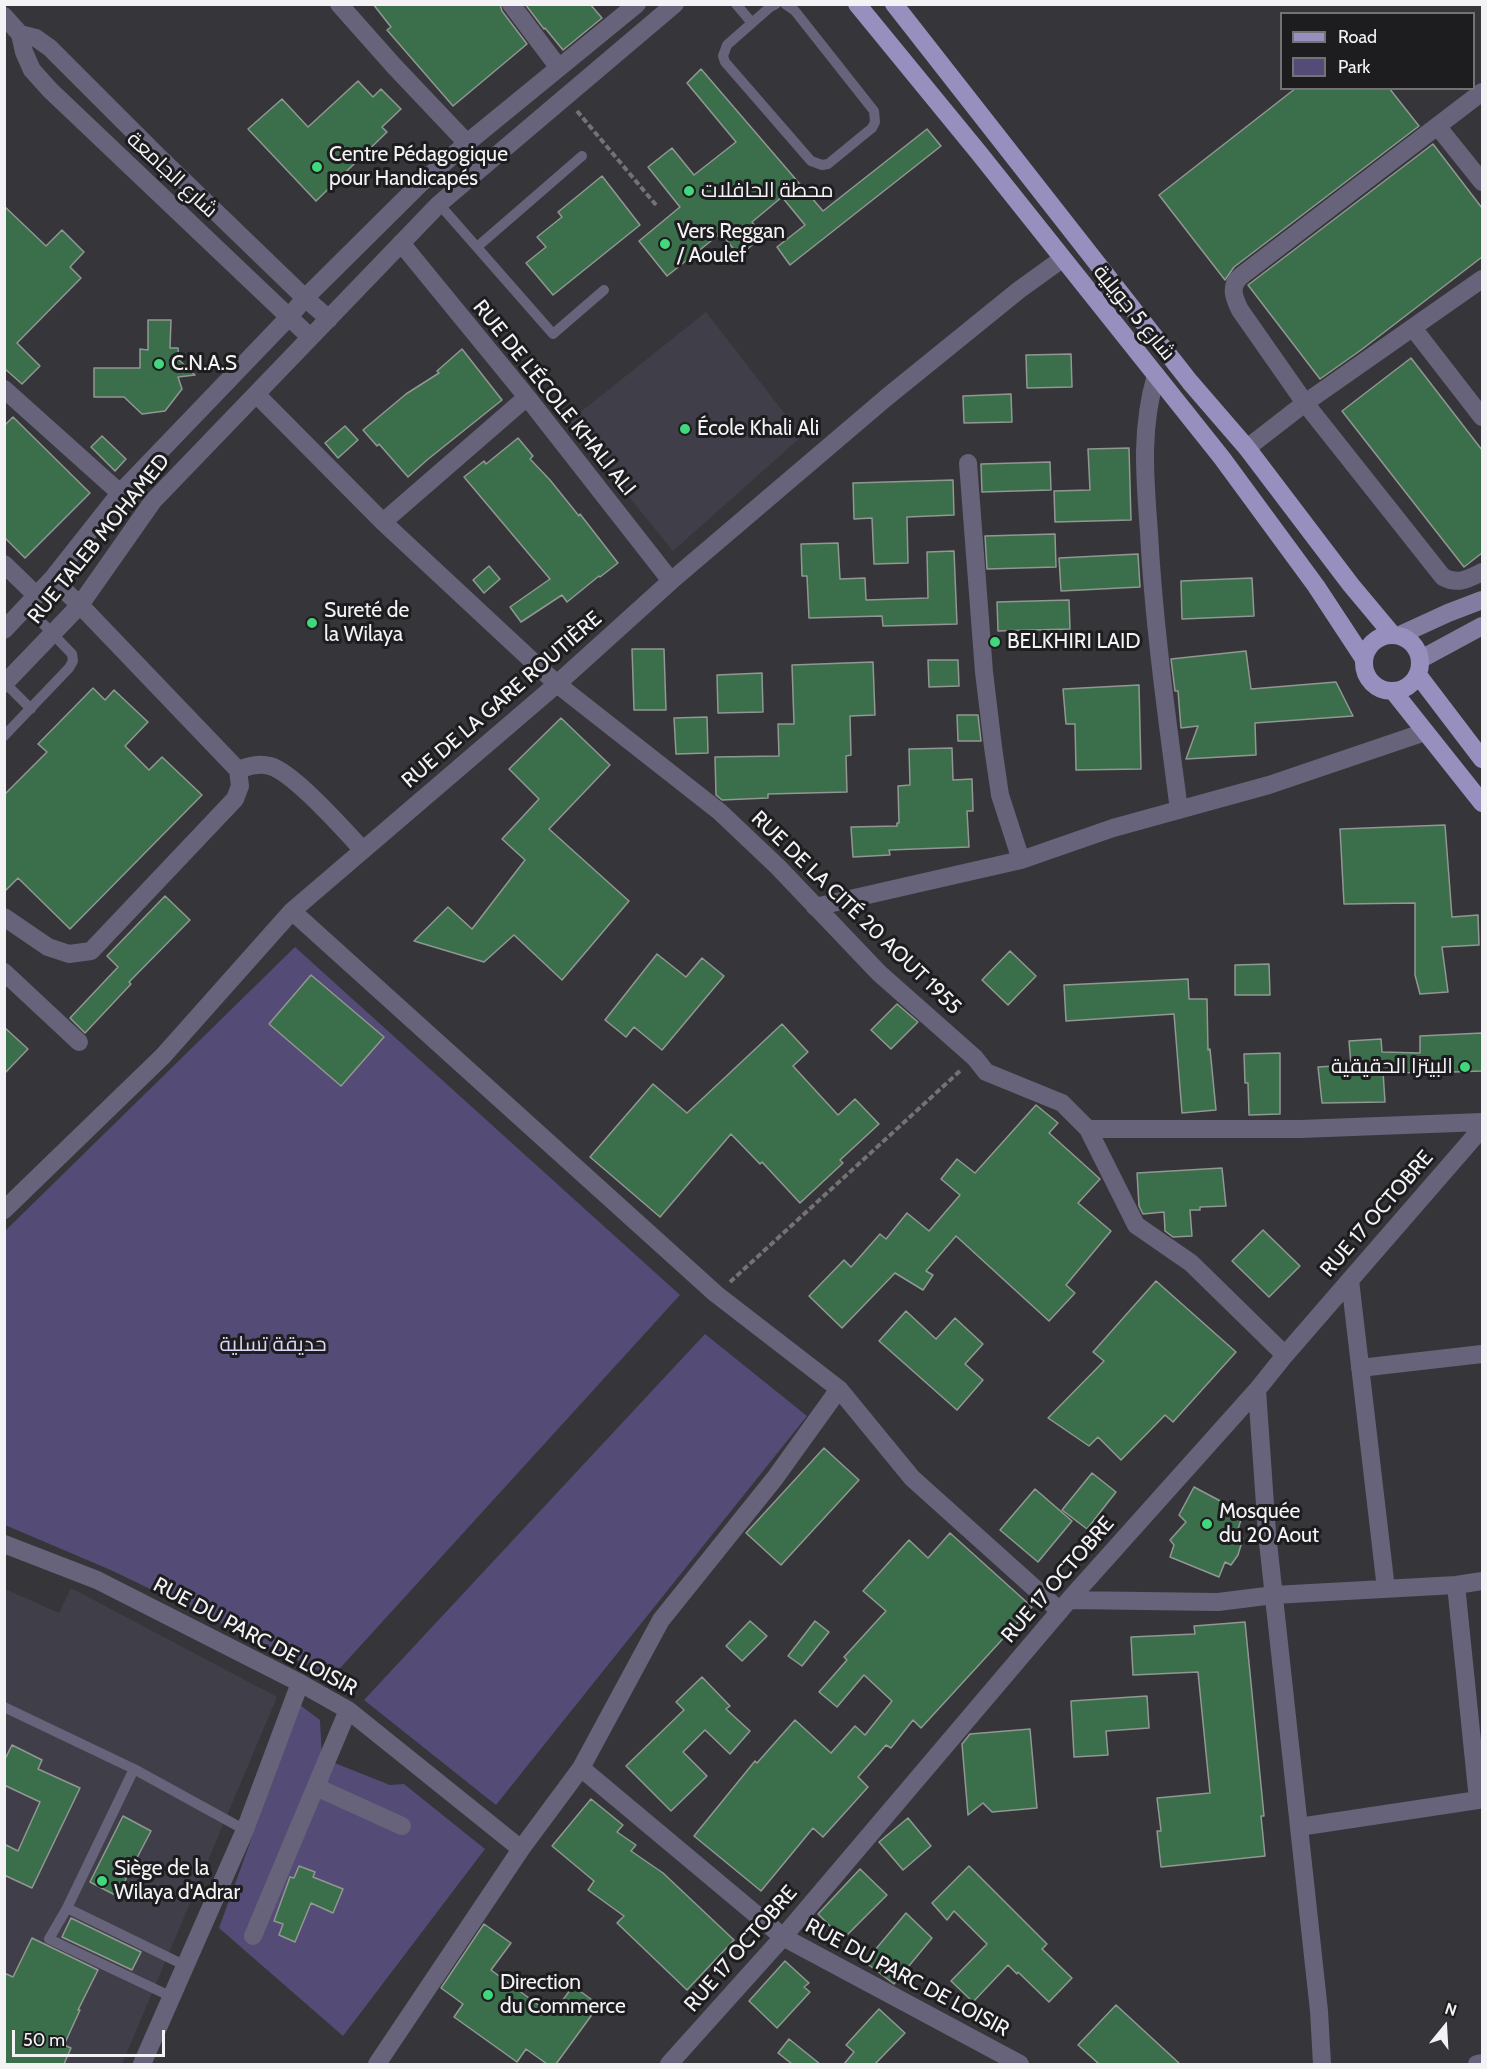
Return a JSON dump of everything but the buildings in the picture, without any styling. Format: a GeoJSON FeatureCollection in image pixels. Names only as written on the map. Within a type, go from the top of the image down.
{"type":"FeatureCollection","features":[{"type":"Feature","properties":{"kind":"main road","name":"شارع 5 جويلية"},"geometry":{"type":"LineString","coordinates":[[857,4],[979,153],[1228,467],[1316,586],[1364,658]]}},
{"type":"Feature","properties":{"kind":"main road","name":"شارع 5 جويلية"},"geometry":{"type":"LineString","coordinates":[[894,4],[1190,382],[1247,448],[1351,585],[1396,635]]}},
{"type":"Feature","properties":{"kind":"main road"},"geometry":{"type":"LineString","coordinates":[[1482,600],[1396,635],[1385,635],[1371,644],[1364,658],[1367,675],[1379,688],[1393,691],[1405,688],[1413,683],[1419,667],[1482,626]]}},
{"type":"Feature","properties":{"kind":"main road"},"geometry":{"type":"LineString","coordinates":[[1396,635],[1414,644],[1419,667],[1482,759]]}},
{"type":"Feature","properties":{"kind":"main road"},"geometry":{"type":"LineString","coordinates":[[1393,691],[1482,803]]}},
{"type":"Feature","properties":{"kind":"street"},"geometry":{"type":"LineString","coordinates":[[339,4],[467,143]]}},
{"type":"Feature","properties":{"kind":"street"},"geometry":{"type":"LineString","coordinates":[[511,4],[559,68]]}},
{"type":"Feature","properties":{"kind":"street","name":"RUE TALEB MOHAMED"},"geometry":{"type":"LineString","coordinates":[[4,630],[52,579],[120,493],[305,298],[420,184],[637,4]]}},
{"type":"Feature","properties":{"kind":"street","name":"RUE TALEB MOHAMED"},"geometry":{"type":"LineString","coordinates":[[5,683],[80,605],[153,501],[439,204],[675,4]]}},
{"type":"Feature","properties":{"kind":"street","name":"شارع الجامعة"},"geometry":{"type":"LineString","coordinates":[[4,16],[20,34],[24,52],[32,70],[50,90],[310,337]]}},
{"type":"Feature","properties":{"kind":"street","name":"شارع الجامعة"},"geometry":{"type":"LineString","coordinates":[[20,34],[36,38],[50,48],[158,156],[329,319]]}},
{"type":"Feature","properties":{"kind":"street"},"geometry":{"type":"LineString","coordinates":[[1482,92],[1241,276],[1234,286],[1233,296],[1240,310],[1305,404],[1443,577],[1454,582],[1482,572]]}},
{"type":"Feature","properties":{"kind":"street"},"geometry":{"type":"LineString","coordinates":[[1438,127],[1482,183]]}},
{"type":"Feature","properties":{"kind":"street"},"geometry":{"type":"LineString","coordinates":[[420,184],[439,204]]}},
{"type":"Feature","properties":{"kind":"street","name":"RUE DE L'ÉCOLE KHALI ALI"},"geometry":{"type":"LineString","coordinates":[[401,243],[671,581]]}},
{"type":"Feature","properties":{"kind":"street","name":"RUE DE LA GARE ROUTIÈRE"},"geometry":{"type":"LineString","coordinates":[[4,1210],[163,1056],[292,911],[557,684],[671,581],[887,397],[1019,290],[1062,259]]}},
{"type":"Feature","properties":{"kind":"street"},"geometry":{"type":"LineString","coordinates":[[1247,448],[1305,404],[1482,279]]}},
{"type":"Feature","properties":{"kind":"street"},"geometry":{"type":"LineString","coordinates":[[1413,328],[1482,417]]}},
{"type":"Feature","properties":{"kind":"street"},"geometry":{"type":"LineString","coordinates":[[1156,375],[1149,399],[1143,449],[1152,593],[1179,810]]}},
{"type":"Feature","properties":{"kind":"street"},"geometry":{"type":"LineString","coordinates":[[4,388],[120,493]]}},
{"type":"Feature","properties":{"kind":"street","name":"RUE DE LA CITÉ 20 AOUT 1955"},"geometry":{"type":"LineString","coordinates":[[256,394],[383,522],[557,684],[720,812],[778,867],[879,973],[975,1058],[986,1072],[1062,1103],[1088,1129],[1136,1225],[1191,1263],[1285,1355]]}},
{"type":"Feature","properties":{"kind":"street"},"geometry":{"type":"LineString","coordinates":[[383,522],[526,397]]}},
{"type":"Feature","properties":{"kind":"street"},"geometry":{"type":"LineString","coordinates":[[968,463],[984,672],[993,747],[1000,795],[1021,860]]}},
{"type":"Feature","properties":{"kind":"street"},"geometry":{"type":"LineString","coordinates":[[4,564],[31,601]]}},
{"type":"Feature","properties":{"kind":"street"},"geometry":{"type":"LineString","coordinates":[[4,917],[48,947],[69,954],[92,951],[235,799],[240,786],[238,770],[80,605],[52,579]]}},
{"type":"Feature","properties":{"kind":"street"},"geometry":{"type":"LineString","coordinates":[[815,907],[1021,860],[1113,828],[1269,785],[1425,732]]}},
{"type":"Feature","properties":{"kind":"street"},"geometry":{"type":"LineString","coordinates":[[238,770],[254,765],[270,766],[288,774],[363,850]]}},
{"type":"Feature","properties":{"kind":"street"},"geometry":{"type":"LineString","coordinates":[[292,911],[716,1294],[839,1389],[912,1478],[1064,1605],[1218,1602],[1274,1595],[1456,1585],[1482,1581]]}},
{"type":"Feature","properties":{"kind":"street"},"geometry":{"type":"LineString","coordinates":[[4,972],[79,1042]]}},
{"type":"Feature","properties":{"kind":"street"},"geometry":{"type":"LineString","coordinates":[[1088,1129],[1301,1129],[1482,1122]]}},
{"type":"Feature","properties":{"kind":"street","name":"RUE 17 OCTOBRE"},"geometry":{"type":"LineString","coordinates":[[669,2064],[783,1937],[1064,1605],[1257,1390],[1350,1280],[1479,1136]]}},
{"type":"Feature","properties":{"kind":"street"},"geometry":{"type":"LineString","coordinates":[[1350,1280],[1386,1589]]}},
{"type":"Feature","properties":{"kind":"street"},"geometry":{"type":"LineString","coordinates":[[1360,1368],[1482,1354]]}},
{"type":"Feature","properties":{"kind":"street"},"geometry":{"type":"LineString","coordinates":[[377,2064],[521,1849],[581,1768],[661,1620],[776,1478],[839,1389]]}},
{"type":"Feature","properties":{"kind":"street"},"geometry":{"type":"LineString","coordinates":[[1257,1390],[1267,1533],[1319,2011],[1322,2064]]}},
{"type":"Feature","properties":{"kind":"street","name":"RUE DU PARC DE LOISIR"},"geometry":{"type":"LineString","coordinates":[[4,1544],[97,1580],[300,1683],[348,1710],[521,1849]]}},
{"type":"Feature","properties":{"kind":"street"},"geometry":{"type":"LineString","coordinates":[[1299,1827],[1480,1799],[1456,1585]]}},
{"type":"Feature","properties":{"kind":"street"},"geometry":{"type":"LineString","coordinates":[[142,2064],[245,1830],[300,1683]]}},
{"type":"Feature","properties":{"kind":"street"},"geometry":{"type":"LineString","coordinates":[[253,1936],[348,1710]]}},
{"type":"Feature","properties":{"kind":"street","name":"RUE DU PARC DE LOISIR"},"geometry":{"type":"LineString","coordinates":[[581,1768],[783,1937],[1020,2064]]}},
{"type":"Feature","properties":{"kind":"street"},"geometry":{"type":"LineString","coordinates":[[316,1787],[402,1826]]}},
{"type":"Feature","properties":{"kind":"street"},"geometry":{"type":"LineString","coordinates":[[1477,2064],[1482,2063]]}},
{"type":"Feature","properties":{"kind":"lane"},"geometry":{"type":"LineString","coordinates":[[736,4],[752,23]]}},
{"type":"Feature","properties":{"kind":"lane"},"geometry":{"type":"LineString","coordinates":[[776,4],[727,45],[723,57],[724,62],[807,157],[816,164],[828,164],[872,128],[875,122],[874,111],[795,11],[785,4]]}},
{"type":"Feature","properties":{"kind":"lane"},"geometry":{"type":"LineString","coordinates":[[477,247],[582,156]]}},
{"type":"Feature","properties":{"kind":"lane"},"geometry":{"type":"LineString","coordinates":[[439,204],[553,334],[604,290]]}},
{"type":"Feature","properties":{"kind":"lane"},"geometry":{"type":"LineString","coordinates":[[4,736],[73,661],[72,654],[53,633],[31,601]]}},
{"type":"Feature","properties":{"kind":"lane"},"geometry":{"type":"LineString","coordinates":[[5,683],[30,709]]}},
{"type":"Feature","properties":{"kind":"lane"},"geometry":{"type":"LineString","coordinates":[[4,1707],[134,1769],[245,1830]]}},
{"type":"Feature","properties":{"kind":"lane"},"geometry":{"type":"LineString","coordinates":[[134,1769],[67,1908],[49,1938],[172,1997]]}},
{"type":"Feature","properties":{"kind":"lane"},"geometry":{"type":"LineString","coordinates":[[67,1908],[186,1966]]}},
{"type":"Feature","properties":{"kind":"path"},"geometry":{"type":"LineString","coordinates":[[565,97],[656,205]]}},
{"type":"Feature","properties":{"kind":"path"},"geometry":{"type":"LineString","coordinates":[[716,1294],[975,1058]]}},
{"type":"Feature","properties":{"kind":"shaded area","name":"École Khali Ali"},"geometry":{"type":"Polygon","coordinates":[[[706,312],[802,436],[673,551],[568,422],[706,312]]]}},
{"type":"Feature","properties":{"kind":"shaded area","name":"Siège de la Wilaya d'Adrar"},"geometry":{"type":"Polygon","coordinates":[[[71,1588],[277,1697],[122,2064],[5,2064],[5,1589],[59,1613],[71,1588]]]}},
{"type":"Feature","properties":{"kind":"green space","name":"حديقة تسلية"},"geometry":{"type":"Polygon","coordinates":[[[295,947],[680,1295],[332,1677],[113,1571],[5,1525],[5,1231],[295,947]]]}},
{"type":"Feature","properties":{"kind":"green space"},"geometry":{"type":"Polygon","coordinates":[[[705,1334],[807,1416],[496,1805],[364,1700],[705,1334]]]}},
{"type":"Feature","properties":{"kind":"green space"},"geometry":{"type":"Polygon","coordinates":[[[300,1705],[320,1720],[322,1758],[390,1785],[404,1784],[485,1849],[343,2036],[219,1928],[300,1705]]]}},
{"type":"Feature","properties":{"kind":"place","name":"Centre Pédagogique pour Handicapés"},"geometry":{"type":"Point","coordinates":[317,167]}},
{"type":"Feature","properties":{"kind":"place","name":"محطة الحافلات"},"geometry":{"type":"Point","coordinates":[689,191]}},
{"type":"Feature","properties":{"kind":"place","name":"Vers Reggan / Aoulef"},"geometry":{"type":"Point","coordinates":[665,244]}},
{"type":"Feature","properties":{"kind":"place","name":"C.N.A.S"},"geometry":{"type":"Point","coordinates":[159,364]}},
{"type":"Feature","properties":{"kind":"place","name":"École Khali Ali"},"geometry":{"type":"Point","coordinates":[685,429]}},
{"type":"Feature","properties":{"kind":"place","name":"Sureté de la Wilaya"},"geometry":{"type":"Point","coordinates":[312,623]}},
{"type":"Feature","properties":{"kind":"place","name":"BELKHIRI LAID"},"geometry":{"type":"Point","coordinates":[995,642]}},
{"type":"Feature","properties":{"kind":"place","name":"البيتزا الحقيقية"},"geometry":{"type":"Point","coordinates":[1465,1067]}},
{"type":"Feature","properties":{"kind":"place","name":"Mosquée du 20 Aout"},"geometry":{"type":"Point","coordinates":[1207,1524]}},
{"type":"Feature","properties":{"kind":"place","name":"Siège de la Wilaya d'Adrar"},"geometry":{"type":"Point","coordinates":[102,1881]}},
{"type":"Feature","properties":{"kind":"place","name":"Direction du Commerce"},"geometry":{"type":"Point","coordinates":[488,1995]}}]}
